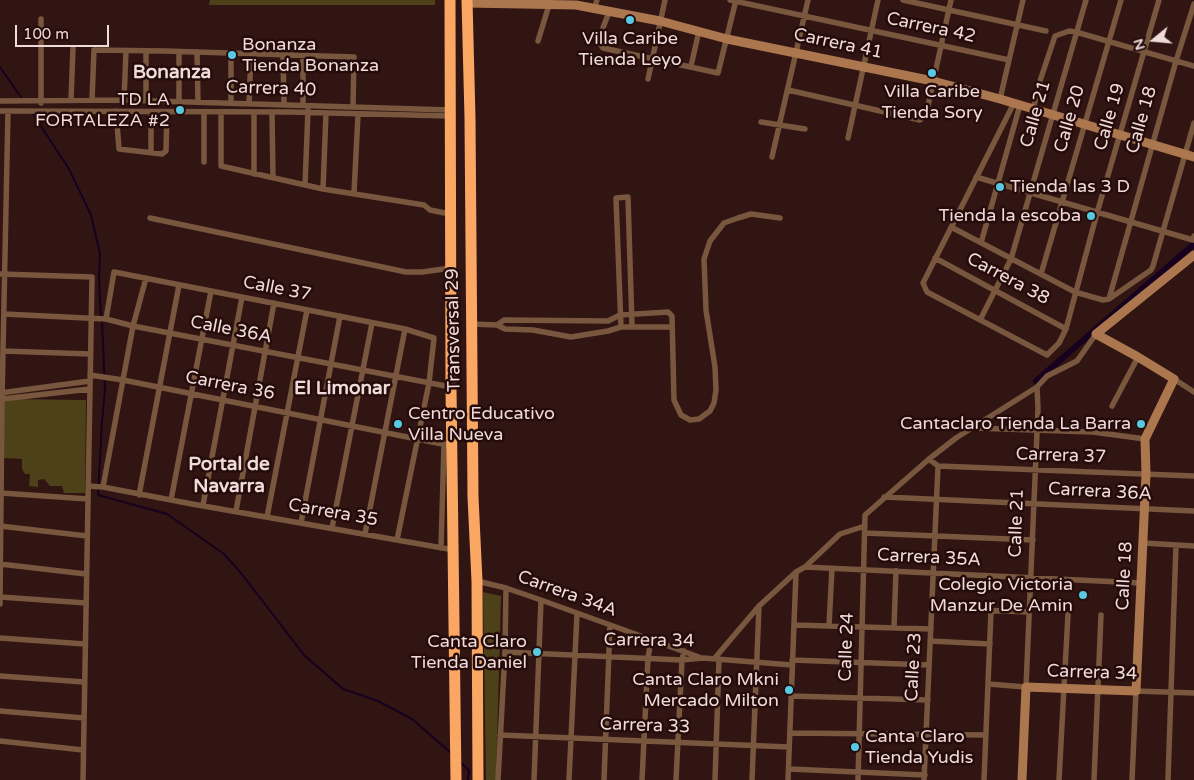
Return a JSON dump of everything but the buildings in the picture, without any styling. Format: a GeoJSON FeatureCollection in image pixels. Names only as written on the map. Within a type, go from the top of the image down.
{"type":"FeatureCollection","features":[{"type":"Feature","properties":{"kind":"highway","name":"Transversal 29"},"geometry":{"type":"LineString","coordinates":[[450,0],[451,387],[448,445],[454,550],[456,780]]}},
{"type":"Feature","properties":{"kind":"highway","name":"Transversal 29"},"geometry":{"type":"LineString","coordinates":[[467,2],[470,118],[473,498],[477,581],[478,780]]}},
{"type":"Feature","properties":{"kind":"street"},"geometry":{"type":"LineString","coordinates":[[648,79],[665,0]]}},
{"type":"Feature","properties":{"kind":"street"},"geometry":{"type":"LineString","coordinates":[[609,12],[598,41],[603,48],[718,73],[734,0]]}},
{"type":"Feature","properties":{"kind":"street","name":"Carrera 42"},"geometry":{"type":"LineString","coordinates":[[734,0],[1009,60]]}},
{"type":"Feature","properties":{"kind":"street"},"geometry":{"type":"LineString","coordinates":[[772,157],[808,0]]}},
{"type":"Feature","properties":{"kind":"street"},"geometry":{"type":"LineString","coordinates":[[848,138],[878,0]]}},
{"type":"Feature","properties":{"kind":"street"},"geometry":{"type":"LineString","coordinates":[[902,0],[1046,31]]}},
{"type":"Feature","properties":{"kind":"street"},"geometry":{"type":"LineString","coordinates":[[788,90],[920,120],[926,115],[951,0]]}},
{"type":"Feature","properties":{"kind":"street"},"geometry":{"type":"LineString","coordinates":[[1000,99],[1023,0]]}},
{"type":"Feature","properties":{"kind":"street","name":"Calle 21"},"geometry":{"type":"LineString","coordinates":[[980,320],[1011,258],[1086,0]]}},
{"type":"Feature","properties":{"kind":"street","name":"Calle 20"},"geometry":{"type":"LineString","coordinates":[[1041,274],[1121,0]]}},
{"type":"Feature","properties":{"kind":"street","name":"Calle 19"},"geometry":{"type":"LineString","coordinates":[[1066,329],[1097,213],[1159,0]]}},
{"type":"Feature","properties":{"kind":"street","name":"Carrera 41"},"geometry":{"type":"LineString","coordinates":[[467,2],[549,5],[595,4],[609,12],[660,21],[727,38],[933,81],[1190,156]]}},
{"type":"Feature","properties":{"kind":"street","name":"Calle 18"},"geometry":{"type":"LineString","coordinates":[[1109,299],[1176,61],[1194,4]]}},
{"type":"Feature","properties":{"kind":"street"},"geometry":{"type":"LineString","coordinates":[[538,41],[549,5]]}},
{"type":"Feature","properties":{"kind":"street"},"geometry":{"type":"LineString","coordinates":[[40,110],[41,19]]}},
{"type":"Feature","properties":{"kind":"street"},"geometry":{"type":"LineString","coordinates":[[691,66],[698,31]]}},
{"type":"Feature","properties":{"kind":"street"},"geometry":{"type":"LineString","coordinates":[[1033,109],[1055,36],[1068,31],[1194,66]]}},
{"type":"Feature","properties":{"kind":"street"},"geometry":{"type":"LineString","coordinates":[[70,100],[73,48]]}},
{"type":"Feature","properties":{"kind":"street"},"geometry":{"type":"LineString","coordinates":[[92,100],[94,50],[197,52],[354,57],[353,107]]}},
{"type":"Feature","properties":{"kind":"street"},"geometry":{"type":"LineString","coordinates":[[124,100],[126,51]]}},
{"type":"Feature","properties":{"kind":"street"},"geometry":{"type":"LineString","coordinates":[[146,51],[146,101]]}},
{"type":"Feature","properties":{"kind":"street"},"geometry":{"type":"LineString","coordinates":[[178,101],[179,52]]}},
{"type":"Feature","properties":{"kind":"street"},"geometry":{"type":"LineString","coordinates":[[197,52],[198,102]]}},
{"type":"Feature","properties":{"kind":"street"},"geometry":{"type":"LineString","coordinates":[[230,102],[232,53]]}},
{"type":"Feature","properties":{"kind":"street"},"geometry":{"type":"LineString","coordinates":[[249,103],[251,54]]}},
{"type":"Feature","properties":{"kind":"street"},"geometry":{"type":"LineString","coordinates":[[283,55],[284,104]]}},
{"type":"Feature","properties":{"kind":"street"},"geometry":{"type":"LineString","coordinates":[[303,56],[306,108],[305,185]]}},
{"type":"Feature","properties":{"kind":"street","name":"Carrera 40"},"geometry":{"type":"LineString","coordinates":[[0,101],[124,100],[230,102],[284,104],[326,113],[358,115],[450,113]]}},
{"type":"Feature","properties":{"kind":"street"},"geometry":{"type":"LineString","coordinates":[[1017,104],[976,177],[924,279],[924,287],[927,292],[1047,356],[1059,343],[1066,329]]}},
{"type":"Feature","properties":{"kind":"street"},"geometry":{"type":"LineString","coordinates":[[980,243],[1017,104]]}},
{"type":"Feature","properties":{"kind":"street","name":"Carrera 40"},"geometry":{"type":"LineString","coordinates":[[0,111],[272,113],[306,108],[353,107],[450,113]]}},
{"type":"Feature","properties":{"kind":"street"},"geometry":{"type":"LineString","coordinates":[[0,604],[1,395],[4,314],[2,274],[8,111]]}},
{"type":"Feature","properties":{"kind":"street"},"geometry":{"type":"LineString","coordinates":[[116,111],[119,149],[162,154],[166,151],[167,112]]}},
{"type":"Feature","properties":{"kind":"street"},"geometry":{"type":"LineString","coordinates":[[151,112],[151,152]]}},
{"type":"Feature","properties":{"kind":"street"},"geometry":{"type":"LineString","coordinates":[[204,112],[204,162]]}},
{"type":"Feature","properties":{"kind":"street"},"geometry":{"type":"LineString","coordinates":[[221,112],[221,166],[305,185],[424,205],[430,210],[450,214]]}},
{"type":"Feature","properties":{"kind":"street"},"geometry":{"type":"LineString","coordinates":[[254,112],[254,174]]}},
{"type":"Feature","properties":{"kind":"street"},"geometry":{"type":"LineString","coordinates":[[272,113],[273,178]]}},
{"type":"Feature","properties":{"kind":"street"},"geometry":{"type":"LineString","coordinates":[[323,188],[326,113]]}},
{"type":"Feature","properties":{"kind":"street"},"geometry":{"type":"LineString","coordinates":[[354,193],[358,115]]}},
{"type":"Feature","properties":{"kind":"street"},"geometry":{"type":"LineString","coordinates":[[761,122],[805,129]]}},
{"type":"Feature","properties":{"kind":"street"},"geometry":{"type":"LineString","coordinates":[[951,227],[1076,292],[1103,300],[1109,299],[1151,270],[1190,156],[1194,123]]}},
{"type":"Feature","properties":{"kind":"street"},"geometry":{"type":"LineString","coordinates":[[976,177],[1164,232],[1193,238]]}},
{"type":"Feature","properties":{"kind":"street"},"geometry":{"type":"LineString","coordinates":[[621,327],[616,198],[628,197],[632,326]]}},
{"type":"Feature","properties":{"kind":"street"},"geometry":{"type":"LineString","coordinates":[[497,325],[504,320],[608,320],[632,313],[668,312],[672,316],[674,400],[681,415],[690,420],[698,419],[710,411],[714,403],[716,390],[715,367],[710,341],[704,259],[710,241],[724,223],[738,218],[751,214],[780,218]]}},
{"type":"Feature","properties":{"kind":"street"},"geometry":{"type":"LineString","coordinates":[[150,218],[406,272],[451,268]]}},
{"type":"Feature","properties":{"kind":"street"},"geometry":{"type":"LineString","coordinates":[[884,497],[956,438],[1037,387],[1047,376],[1077,361],[1096,334],[1194,255]]}},
{"type":"Feature","properties":{"kind":"street"},"geometry":{"type":"LineString","coordinates":[[618,258],[630,257]]}},
{"type":"Feature","properties":{"kind":"street","name":"Carrera 38"},"geometry":{"type":"LineString","coordinates":[[935,258],[1066,329]]}},
{"type":"Feature","properties":{"kind":"street","name":"Calle 37"},"geometry":{"type":"LineString","coordinates":[[105,318],[114,272],[405,329],[434,338],[429,383]]}},
{"type":"Feature","properties":{"kind":"street"},"geometry":{"type":"LineString","coordinates":[[2,274],[92,277],[93,317],[90,354],[83,780]]}},
{"type":"Feature","properties":{"kind":"street"},"geometry":{"type":"LineString","coordinates":[[103,487],[133,326],[146,278]]}},
{"type":"Feature","properties":{"kind":"street"},"geometry":{"type":"LineString","coordinates":[[139,495],[180,285]]}},
{"type":"Feature","properties":{"kind":"street"},"geometry":{"type":"LineString","coordinates":[[170,500],[211,291]]}},
{"type":"Feature","properties":{"kind":"street"},"geometry":{"type":"LineString","coordinates":[[203,505],[242,297]]}},
{"type":"Feature","properties":{"kind":"street"},"geometry":{"type":"LineString","coordinates":[[236,511],[274,304]]}},
{"type":"Feature","properties":{"kind":"street"},"geometry":{"type":"LineString","coordinates":[[267,516],[307,310]]}},
{"type":"Feature","properties":{"kind":"street","name":"Calle 36A"},"geometry":{"type":"LineString","coordinates":[[4,314],[105,318],[170,334],[451,387]]}},
{"type":"Feature","properties":{"kind":"street"},"geometry":{"type":"LineString","coordinates":[[301,523],[340,316]]}},
{"type":"Feature","properties":{"kind":"street"},"geometry":{"type":"LineString","coordinates":[[332,528],[372,323]]}},
{"type":"Feature","properties":{"kind":"street"},"geometry":{"type":"LineString","coordinates":[[471,324],[497,325],[505,329],[533,330],[571,337],[621,327],[672,327]]}},
{"type":"Feature","properties":{"kind":"street"},"geometry":{"type":"LineString","coordinates":[[366,534],[405,329]]}},
{"type":"Feature","properties":{"kind":"street"},"geometry":{"type":"LineString","coordinates":[[1096,334],[1138,357],[1194,392]]}},
{"type":"Feature","properties":{"kind":"street"},"geometry":{"type":"LineString","coordinates":[[3,351],[90,354]]}},
{"type":"Feature","properties":{"kind":"street"},"geometry":{"type":"LineString","coordinates":[[1112,406],[1138,357]]}},
{"type":"Feature","properties":{"kind":"street","name":"Carrera 36"},"geometry":{"type":"LineString","coordinates":[[1,395],[90,378],[123,380],[448,445]]}},
{"type":"Feature","properties":{"kind":"street","name":"Calle 18"},"geometry":{"type":"LineString","coordinates":[[1132,780],[1145,509],[1145,439],[1174,379]]}},
{"type":"Feature","properties":{"kind":"street"},"geometry":{"type":"LineString","coordinates":[[397,540],[429,383]]}},
{"type":"Feature","properties":{"kind":"street","name":"Calle 21"},"geometry":{"type":"LineString","coordinates":[[1022,780],[1036,469],[1037,387]]}},
{"type":"Feature","properties":{"kind":"street"},"geometry":{"type":"LineString","coordinates":[[1,395],[90,389]]}},
{"type":"Feature","properties":{"kind":"street"},"geometry":{"type":"LineString","coordinates":[[973,428],[1093,432],[1145,439]]}},
{"type":"Feature","properties":{"kind":"street"},"geometry":{"type":"LineString","coordinates":[[441,548],[448,445]]}},
{"type":"Feature","properties":{"kind":"street"},"geometry":{"type":"LineString","coordinates":[[930,459],[938,466]]}},
{"type":"Feature","properties":{"kind":"street","name":"Carrera 37"},"geometry":{"type":"LineString","coordinates":[[938,466],[1194,476]]}},
{"type":"Feature","properties":{"kind":"street","name":"Calle 23"},"geometry":{"type":"LineString","coordinates":[[924,777],[938,466]]}},
{"type":"Feature","properties":{"kind":"street","name":"Carrera 35"},"geometry":{"type":"LineString","coordinates":[[88,486],[103,487],[139,495],[454,550]]}},
{"type":"Feature","properties":{"kind":"street"},"geometry":{"type":"LineString","coordinates":[[1,493],[88,498]]}},
{"type":"Feature","properties":{"kind":"street","name":"Carrera 36A"},"geometry":{"type":"LineString","coordinates":[[884,497],[1194,511]]}},
{"type":"Feature","properties":{"kind":"street","name":"Calle 24"},"geometry":{"type":"LineString","coordinates":[[858,780],[865,515],[884,497]]}},
{"type":"Feature","properties":{"kind":"street"},"geometry":{"type":"LineString","coordinates":[[0,526],[87,536]]}},
{"type":"Feature","properties":{"kind":"street"},"geometry":{"type":"LineString","coordinates":[[714,780],[716,659],[758,606],[796,572],[806,567],[836,537],[865,530],[935,537],[1033,540]]}},
{"type":"Feature","properties":{"kind":"street"},"geometry":{"type":"LineString","coordinates":[[1143,543],[1194,546]]}},
{"type":"Feature","properties":{"kind":"street"},"geometry":{"type":"LineString","coordinates":[[1168,780],[1176,545]]}},
{"type":"Feature","properties":{"kind":"street"},"geometry":{"type":"LineString","coordinates":[[0,564],[86,574]]}},
{"type":"Feature","properties":{"kind":"street","name":"Carrera 35A"},"geometry":{"type":"LineString","coordinates":[[806,567],[1141,583]]}},
{"type":"Feature","properties":{"kind":"street"},"geometry":{"type":"LineString","coordinates":[[829,626],[832,568]]}},
{"type":"Feature","properties":{"kind":"street"},"geometry":{"type":"LineString","coordinates":[[894,628],[896,571]]}},
{"type":"Feature","properties":{"kind":"street"},"geometry":{"type":"LineString","coordinates":[[788,780],[796,572]]}},
{"type":"Feature","properties":{"kind":"street","name":"Carrera 34A"},"geometry":{"type":"LineString","coordinates":[[477,581],[506,588],[703,658]]}},
{"type":"Feature","properties":{"kind":"street"},"geometry":{"type":"LineString","coordinates":[[498,780],[505,652],[506,588]]}},
{"type":"Feature","properties":{"kind":"street"},"geometry":{"type":"LineString","coordinates":[[0,597],[86,603]]}},
{"type":"Feature","properties":{"kind":"street"},"geometry":{"type":"LineString","coordinates":[[534,780],[541,600]]}},
{"type":"Feature","properties":{"kind":"street"},"geometry":{"type":"LineString","coordinates":[[752,780],[758,606]]}},
{"type":"Feature","properties":{"kind":"street"},"geometry":{"type":"LineString","coordinates":[[932,608],[1029,612]]}},
{"type":"Feature","properties":{"kind":"street"},"geometry":{"type":"LineString","coordinates":[[984,780],[991,611]]}},
{"type":"Feature","properties":{"kind":"street"},"geometry":{"type":"LineString","coordinates":[[569,780],[577,614]]}},
{"type":"Feature","properties":{"kind":"street"},"geometry":{"type":"LineString","coordinates":[[1059,780],[1068,614]]}},
{"type":"Feature","properties":{"kind":"street"},"geometry":{"type":"LineString","coordinates":[[1094,780],[1101,616]]}},
{"type":"Feature","properties":{"kind":"street"},"geometry":{"type":"LineString","coordinates":[[604,780],[610,625]]}},
{"type":"Feature","properties":{"kind":"street"},"geometry":{"type":"LineString","coordinates":[[794,625],[931,629]]}},
{"type":"Feature","properties":{"kind":"street"},"geometry":{"type":"LineString","coordinates":[[0,638],[85,644]]}},
{"type":"Feature","properties":{"kind":"street"},"geometry":{"type":"LineString","coordinates":[[642,780],[648,658],[651,640]]}},
{"type":"Feature","properties":{"kind":"street"},"geometry":{"type":"LineString","coordinates":[[930,641],[990,644]]}},
{"type":"Feature","properties":{"kind":"street"},"geometry":{"type":"LineString","coordinates":[[676,780],[684,651]]}},
{"type":"Feature","properties":{"kind":"street","name":"Carrera 34"},"geometry":{"type":"LineString","coordinates":[[505,652],[682,660],[703,658],[756,662],[861,662],[929,665]]}},
{"type":"Feature","properties":{"kind":"street"},"geometry":{"type":"LineString","coordinates":[[0,676],[84,682]]}},
{"type":"Feature","properties":{"kind":"street","name":"Carrera 34"},"geometry":{"type":"LineString","coordinates":[[988,684],[1194,693]]}},
{"type":"Feature","properties":{"kind":"street"},"geometry":{"type":"LineString","coordinates":[[791,696],[928,700]]}},
{"type":"Feature","properties":{"kind":"street"},"geometry":{"type":"LineString","coordinates":[[0,710],[84,718]]}},
{"type":"Feature","properties":{"kind":"street"},"geometry":{"type":"LineString","coordinates":[[790,733],[986,735]]}},
{"type":"Feature","properties":{"kind":"street","name":"Carrera 33"},"geometry":{"type":"LineString","coordinates":[[500,735],[789,747]]}},
{"type":"Feature","properties":{"kind":"street"},"geometry":{"type":"LineString","coordinates":[[0,741],[83,750]]}},
{"type":"Feature","properties":{"kind":"street"},"geometry":{"type":"LineString","coordinates":[[789,769],[924,777]]}},
{"type":"Feature","properties":{"kind":"shaded area"},"geometry":{"type":"Polygon","coordinates":[[[210,0],[435,0],[435,5],[209,5],[210,0]]]}},
{"type":"Feature","properties":{"kind":"shaded area"},"geometry":{"type":"Polygon","coordinates":[[[3,399],[86,400],[85,493],[64,493],[62,486],[50,486],[44,479],[38,480],[38,487],[29,486],[30,474],[25,474],[22,469],[22,459],[2,458],[3,399]]]}},
{"type":"Feature","properties":{"kind":"shaded area"},"geometry":{"type":"Polygon","coordinates":[[[483,592],[501,596],[496,780],[486,780],[483,592]]]}},
{"type":"Feature","properties":{"kind":"waterway"},"geometry":{"type":"LineString","coordinates":[[0,67],[23,100]]}},
{"type":"Feature","properties":{"kind":"waterway"},"geometry":{"type":"LineString","coordinates":[[33,114],[69,169],[91,215],[100,254],[101,317]]}},
{"type":"Feature","properties":{"kind":"waterway"},"geometry":{"type":"LineString","coordinates":[[1036,381],[1194,244]]}},
{"type":"Feature","properties":{"kind":"waterway"},"geometry":{"type":"LineString","coordinates":[[102,321],[105,389],[98,495],[167,514],[224,554],[241,573],[304,655],[343,689],[378,701],[412,719],[451,753]]}},
{"type":"Feature","properties":{"kind":"waterway"},"geometry":{"type":"LineString","coordinates":[[460,762],[469,770],[468,780]]}},
{"type":"Feature","properties":{"kind":"place","name":"Villa Caribe Tienda Leyo"},"geometry":{"type":"Point","coordinates":[630,20]}},
{"type":"Feature","properties":{"kind":"place","name":"Bonanza Tienda Bonanza"},"geometry":{"type":"Point","coordinates":[232,55]}},
{"type":"Feature","properties":{"kind":"place","name":"Villa Caribe Tienda Sory"},"geometry":{"type":"Point","coordinates":[932,73]}},
{"type":"Feature","properties":{"kind":"place","name":"TD LA FORTALEZA #2"},"geometry":{"type":"Point","coordinates":[180,110]}},
{"type":"Feature","properties":{"kind":"place","name":"Tienda las 3 D"},"geometry":{"type":"Point","coordinates":[1000,187]}},
{"type":"Feature","properties":{"kind":"place","name":"Tienda la escoba"},"geometry":{"type":"Point","coordinates":[1091,216]}},
{"type":"Feature","properties":{"kind":"place","name":"Centro Educativo Villa Nueva"},"geometry":{"type":"Point","coordinates":[398,424]}},
{"type":"Feature","properties":{"kind":"place","name":"Cantaclaro Tienda La Barra"},"geometry":{"type":"Point","coordinates":[1141,424]}},
{"type":"Feature","properties":{"kind":"place","name":"Colegio Victoria Manzur De Amin"},"geometry":{"type":"Point","coordinates":[1083,595]}},
{"type":"Feature","properties":{"kind":"place","name":"Canta Claro Tienda Daniel"},"geometry":{"type":"Point","coordinates":[537,652]}},
{"type":"Feature","properties":{"kind":"place","name":"Canta Claro Mkni Mercado Milton"},"geometry":{"type":"Point","coordinates":[789,690]}},
{"type":"Feature","properties":{"kind":"place","name":"Canta Claro Tienda Yudis"},"geometry":{"type":"Point","coordinates":[855,747]}},
{"type":"Feature","properties":{"kind":"district","name":"Bonanza"},"geometry":{"type":"Point","coordinates":[172,73]}},
{"type":"Feature","properties":{"kind":"district","name":"El Limonar"},"geometry":{"type":"Point","coordinates":[342,389]}},
{"type":"Feature","properties":{"kind":"district","name":"Portal de Navarra"},"geometry":{"type":"Point","coordinates":[229,476]}}]}
